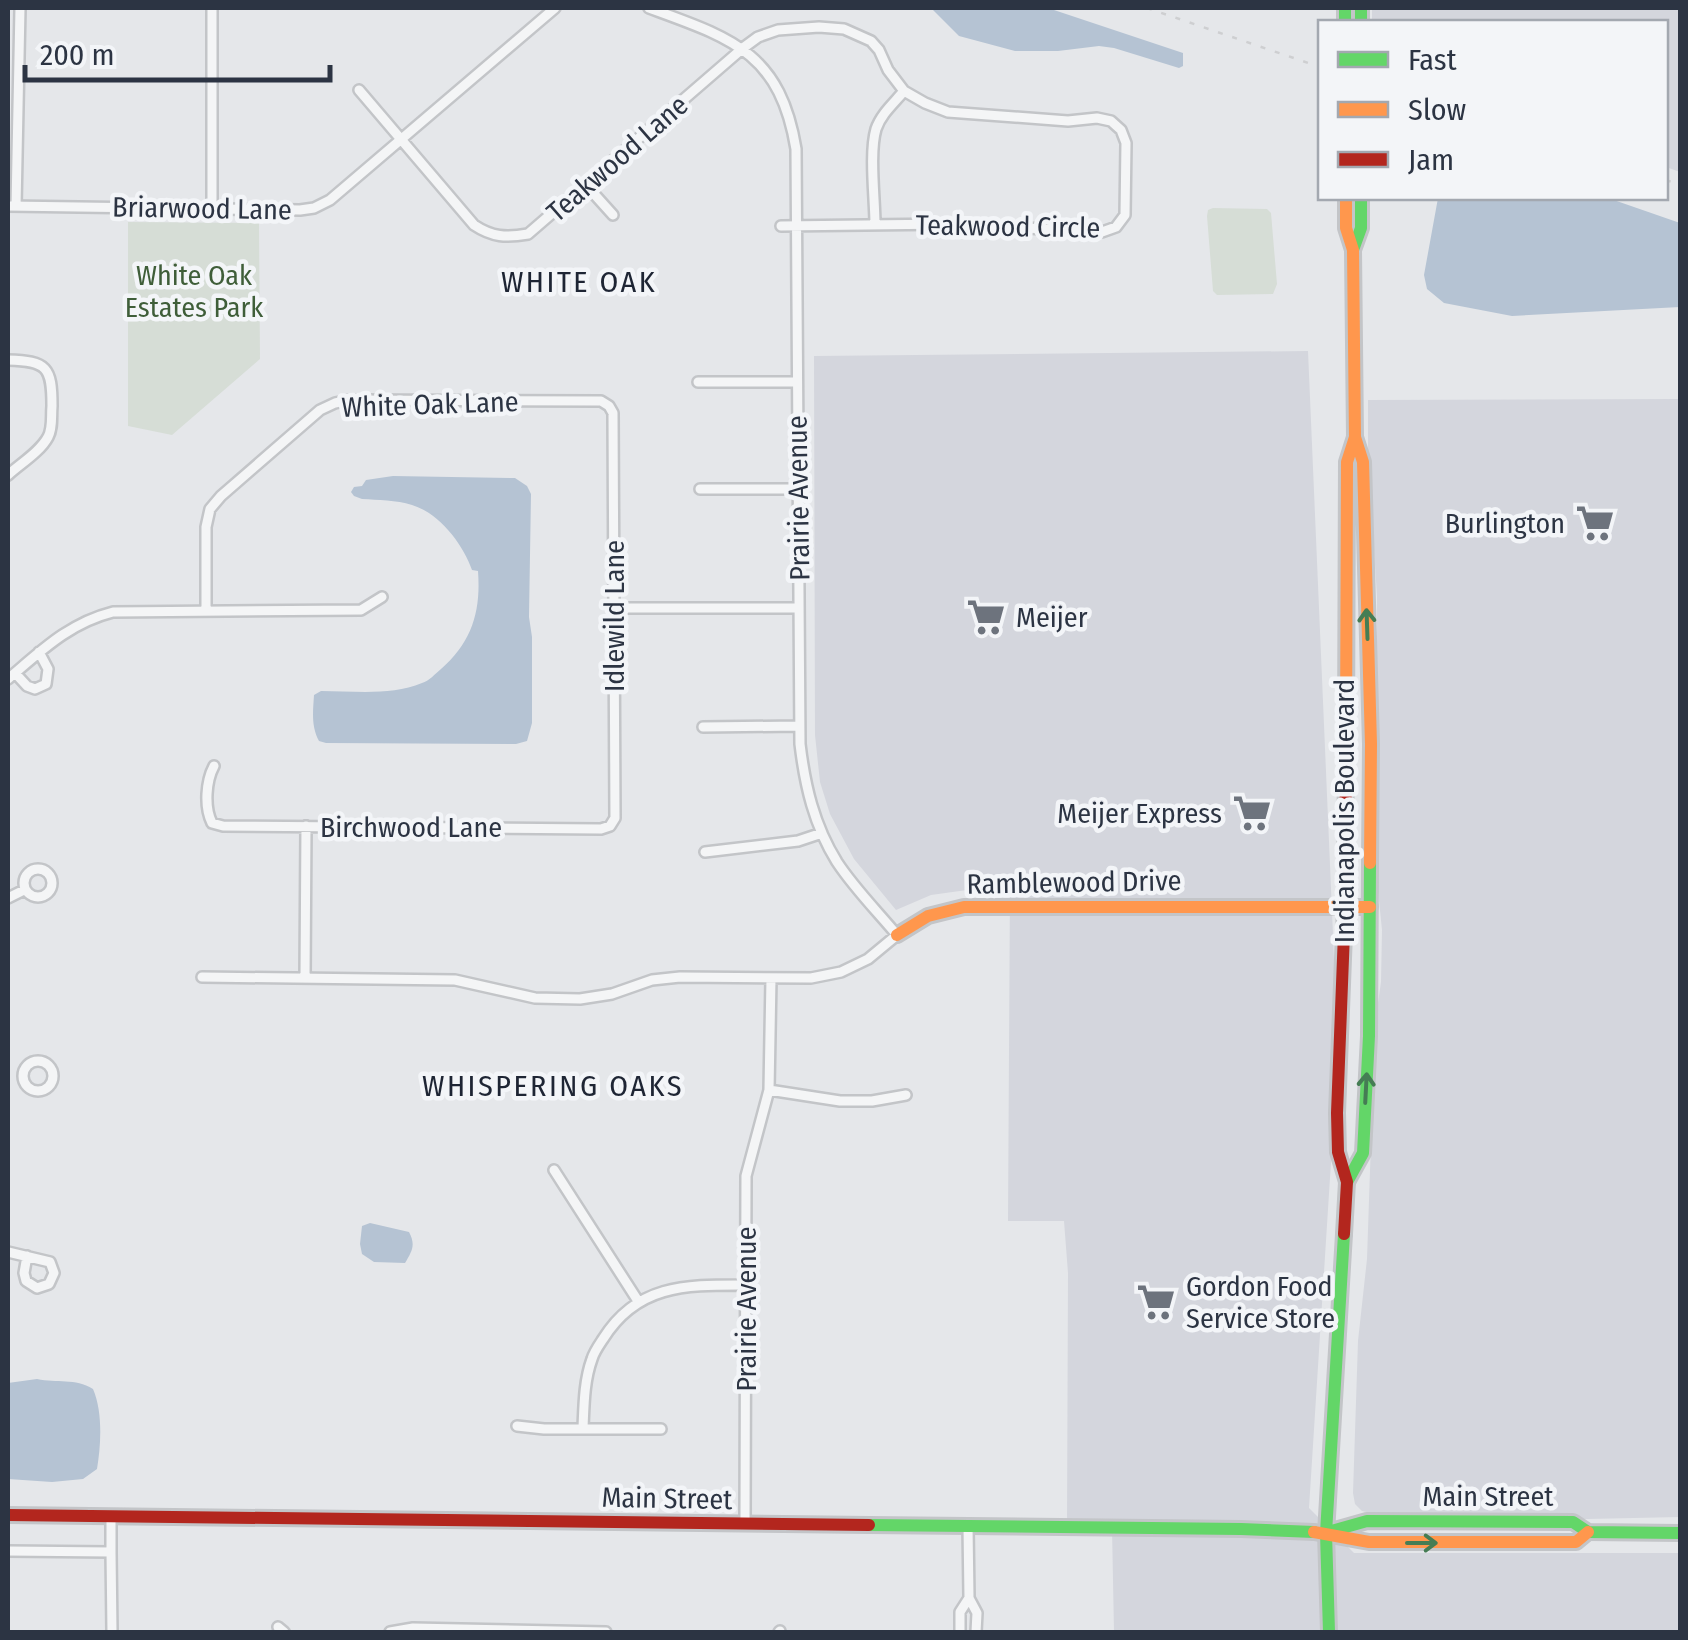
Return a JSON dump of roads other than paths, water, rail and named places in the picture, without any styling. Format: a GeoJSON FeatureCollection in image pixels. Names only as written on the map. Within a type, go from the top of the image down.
{"type":"FeatureCollection","features":[{"type":"Feature","properties":{"kind":"main road","name":"Indianapolis Boulevard"},"geometry":{"type":"LineString","coordinates":[[1346,200],[1346,228],[1354,250]]}},
{"type":"Feature","properties":{"kind":"main road","name":"Indianapolis Boulevard"},"geometry":{"type":"LineString","coordinates":[[1347,1182],[1363,1153],[1369,1036],[1371,744],[1362,462],[1355,436],[1354,250],[1361,228],[1361,200]]}},
{"type":"Feature","properties":{"kind":"main road","name":"Indianapolis Boulevard"},"geometry":{"type":"LineString","coordinates":[[1329,1632],[1326,1533],[1347,1182],[1338,1152],[1338,1133],[1346,907],[1347,462],[1355,436]]}},
{"type":"Feature","properties":{"kind":"main road","name":"Ramblewood Drive"},"geometry":{"type":"LineString","coordinates":[[897,935],[936,912],[964,907],[1370,907]]}},
{"type":"Feature","properties":{"kind":"main road","name":"Main Street"},"geometry":{"type":"LineString","coordinates":[[8,1515],[1241,1529],[1326,1533],[1369,1542],[1496,1544],[1576,1542],[1588,1532]]}},
{"type":"Feature","properties":{"kind":"main road","name":"Main Street"},"geometry":{"type":"LineString","coordinates":[[1326,1533],[1367,1521],[1573,1522],[1588,1532],[1680,1533]]}},
{"type":"Feature","properties":{"kind":"street"},"geometry":{"type":"LineString","coordinates":[[12,206],[20,8]]}},
{"type":"Feature","properties":{"kind":"street"},"geometry":{"type":"LineString","coordinates":[[212,8],[212,208]]}},
{"type":"Feature","properties":{"kind":"street","name":"Briarwood Lane"},"geometry":{"type":"LineString","coordinates":[[12,206],[314,208],[330,200],[554,8]]}},
{"type":"Feature","properties":{"kind":"street"},"geometry":{"type":"LineString","coordinates":[[649,8],[718,33],[743,48],[778,30],[820,27],[844,29],[871,42],[904,91],[876,128],[875,225]]}},
{"type":"Feature","properties":{"kind":"street"},"geometry":{"type":"LineString","coordinates":[[8,24],[20,24]]}},
{"type":"Feature","properties":{"kind":"street","name":"Teakwood Lane"},"geometry":{"type":"LineString","coordinates":[[358,90],[474,224],[488,234],[509,238],[528,234],[743,48]]}},
{"type":"Feature","properties":{"kind":"street","name":"Prairie Avenue"},"geometry":{"type":"LineString","coordinates":[[743,48],[765,71],[782,98],[792,123],[796,150],[800,726],[804,783],[816,820],[838,863],[897,935]]}},
{"type":"Feature","properties":{"kind":"street","name":"Teakwood Circle"},"geometry":{"type":"LineString","coordinates":[[781,226],[949,224],[1102,232],[1116,228],[1124,215],[1126,143],[1121,130],[1111,121],[948,112],[904,91]]}},
{"type":"Feature","properties":{"kind":"street"},"geometry":{"type":"LineString","coordinates":[[586,185],[613,215]]}},
{"type":"Feature","properties":{"kind":"street"},"geometry":{"type":"LineString","coordinates":[[8,360],[44,366],[52,382],[51,429],[46,442],[8,475]]}},
{"type":"Feature","properties":{"kind":"street"},"geometry":{"type":"LineString","coordinates":[[698,382],[797,382]]}},
{"type":"Feature","properties":{"kind":"street","name":"White Oak Lane"},"geometry":{"type":"LineString","coordinates":[[206,610],[206,527],[210,509],[320,410],[350,400],[601,401],[609,406]]}},
{"type":"Feature","properties":{"kind":"street","name":"Idlewild Lane"},"geometry":{"type":"LineString","coordinates":[[609,406],[613,414],[615,818],[610,826]]}},
{"type":"Feature","properties":{"kind":"street"},"geometry":{"type":"LineString","coordinates":[[700,489],[798,489]]}},
{"type":"Feature","properties":{"kind":"street"},"geometry":{"type":"LineString","coordinates":[[40,652],[48,669],[46,684],[36,689],[11,676],[40,652],[66,631],[92,617],[132,610],[361,610],[382,597]]}},
{"type":"Feature","properties":{"kind":"street"},"geometry":{"type":"LineString","coordinates":[[614,608],[799,608]]}},
{"type":"Feature","properties":{"kind":"street"},"geometry":{"type":"LineString","coordinates":[[703,727],[800,726]]}},
{"type":"Feature","properties":{"kind":"street","name":"Birchwood Lane"},"geometry":{"type":"LineString","coordinates":[[214,766],[208,778],[208,814],[212,823],[224,826],[610,826]]}},
{"type":"Feature","properties":{"kind":"street"},"geometry":{"type":"LineString","coordinates":[[305,978],[306,826]]}},
{"type":"Feature","properties":{"kind":"street"},"geometry":{"type":"LineString","coordinates":[[705,852],[798,841],[822,833]]}},
{"type":"Feature","properties":{"kind":"street"},"geometry":{"type":"LineString","coordinates":[[8,898],[24,890]]}},
{"type":"Feature","properties":{"kind":"street","name":"Ramblewood Drive"},"geometry":{"type":"LineString","coordinates":[[202,977],[455,980],[535,998],[580,999],[666,978],[810,978],[841,972],[868,959],[897,935]]}},
{"type":"Feature","properties":{"kind":"street","name":"Prairie Avenue"},"geometry":{"type":"LineString","coordinates":[[745,1524],[746,1176],[769,1090],[771,978]]}},
{"type":"Feature","properties":{"kind":"street"},"geometry":{"type":"LineString","coordinates":[[8,1076],[22,1076]]}},
{"type":"Feature","properties":{"kind":"street"},"geometry":{"type":"LineString","coordinates":[[769,1090],[840,1101],[906,1095]]}},
{"type":"Feature","properties":{"kind":"street"},"geometry":{"type":"LineString","coordinates":[[554,1170],[638,1301]]}},
{"type":"Feature","properties":{"kind":"street"},"geometry":{"type":"LineString","coordinates":[[8,1252],[27,1256]]}},
{"type":"Feature","properties":{"kind":"street"},"geometry":{"type":"LineString","coordinates":[[583,1428],[592,1356],[611,1326],[638,1301],[668,1290],[747,1285]]}},
{"type":"Feature","properties":{"kind":"street"},"geometry":{"type":"LineString","coordinates":[[518,1426],[661,1428]]}},
{"type":"Feature","properties":{"kind":"street"},"geometry":{"type":"LineString","coordinates":[[111,1517],[112,1632]]}},
{"type":"Feature","properties":{"kind":"street"},"geometry":{"type":"LineString","coordinates":[[968,1526],[968,1598],[976,1613],[976,1632]]}},
{"type":"Feature","properties":{"kind":"street"},"geometry":{"type":"LineString","coordinates":[[8,1551],[111,1552]]}},
{"type":"Feature","properties":{"kind":"street"},"geometry":{"type":"LineString","coordinates":[[960,1632],[960,1612],[968,1598]]}},
{"type":"Feature","properties":{"kind":"street"},"geometry":{"type":"LineString","coordinates":[[390,1632],[413,1628],[606,1632]]}},
{"type":"Feature","properties":{"kind":"water"},"geometry":{"type":"Polygon","coordinates":[[[931,8],[1048,8],[1183,53],[1183,66],[1099,46],[1015,51],[959,36],[931,8]]]}},
{"type":"Feature","properties":{"kind":"water"},"geometry":{"type":"Polygon","coordinates":[[[1438,200],[1614,200],[1680,223],[1680,307],[1512,316],[1444,303],[1427,289],[1424,275],[1438,200]]]}},
{"type":"Feature","properties":{"kind":"water"},"geometry":{"type":"Polygon","coordinates":[[[393,476],[515,478],[527,486],[531,494],[532,723],[527,741],[319,741],[314,724],[314,695],[321,691],[385,691],[425,682],[452,659],[467,637],[476,612],[478,571],[472,570],[463,550],[440,522],[412,505],[362,499],[351,492],[366,480],[393,476]]]}},
{"type":"Feature","properties":{"kind":"water"},"geometry":{"type":"Polygon","coordinates":[[[370,1223],[409,1232],[412,1248],[405,1263],[374,1262],[362,1254],[362,1226],[370,1223]]]}},
{"type":"Feature","properties":{"kind":"water"},"geometry":{"type":"Polygon","coordinates":[[[37,1379],[73,1382],[93,1389],[100,1418],[97,1469],[83,1479],[8,1479],[8,1383],[37,1379]]]}},
{"type":"Feature","properties":{"kind":"railway"},"geometry":{"type":"LineString","coordinates":[[1147,8],[1318,66]]}},
{"type":"Feature","properties":{"kind":"railway"},"geometry":{"type":"LineString","coordinates":[[1668,181],[1680,185]]}},
{"type":"Feature","properties":{"kind":"place","name":"Burlington"},"geometry":{"type":"Point","coordinates":[1595,523]}},
{"type":"Feature","properties":{"kind":"place","name":"Meijer"},"geometry":{"type":"Point","coordinates":[986,617]}},
{"type":"Feature","properties":{"kind":"place","name":"Meijer Express"},"geometry":{"type":"Point","coordinates":[1252,813]}},
{"type":"Feature","properties":{"kind":"place","name":"Gordon Food Service Store"},"geometry":{"type":"Point","coordinates":[1156,1302]}},
{"type":"Feature","properties":{"kind":"district","name":"WHITE OAK"},"geometry":{"type":"Point","coordinates":[579,282]}},
{"type":"Feature","properties":{"kind":"district","name":"WHISPERING OAKS"},"geometry":{"type":"Point","coordinates":[553,1086]}},
{"type":"Feature","properties":{"kind":"park label","name":"White Oak Estates Park"},"geometry":{"type":"Point","coordinates":[194,291]}}]}
